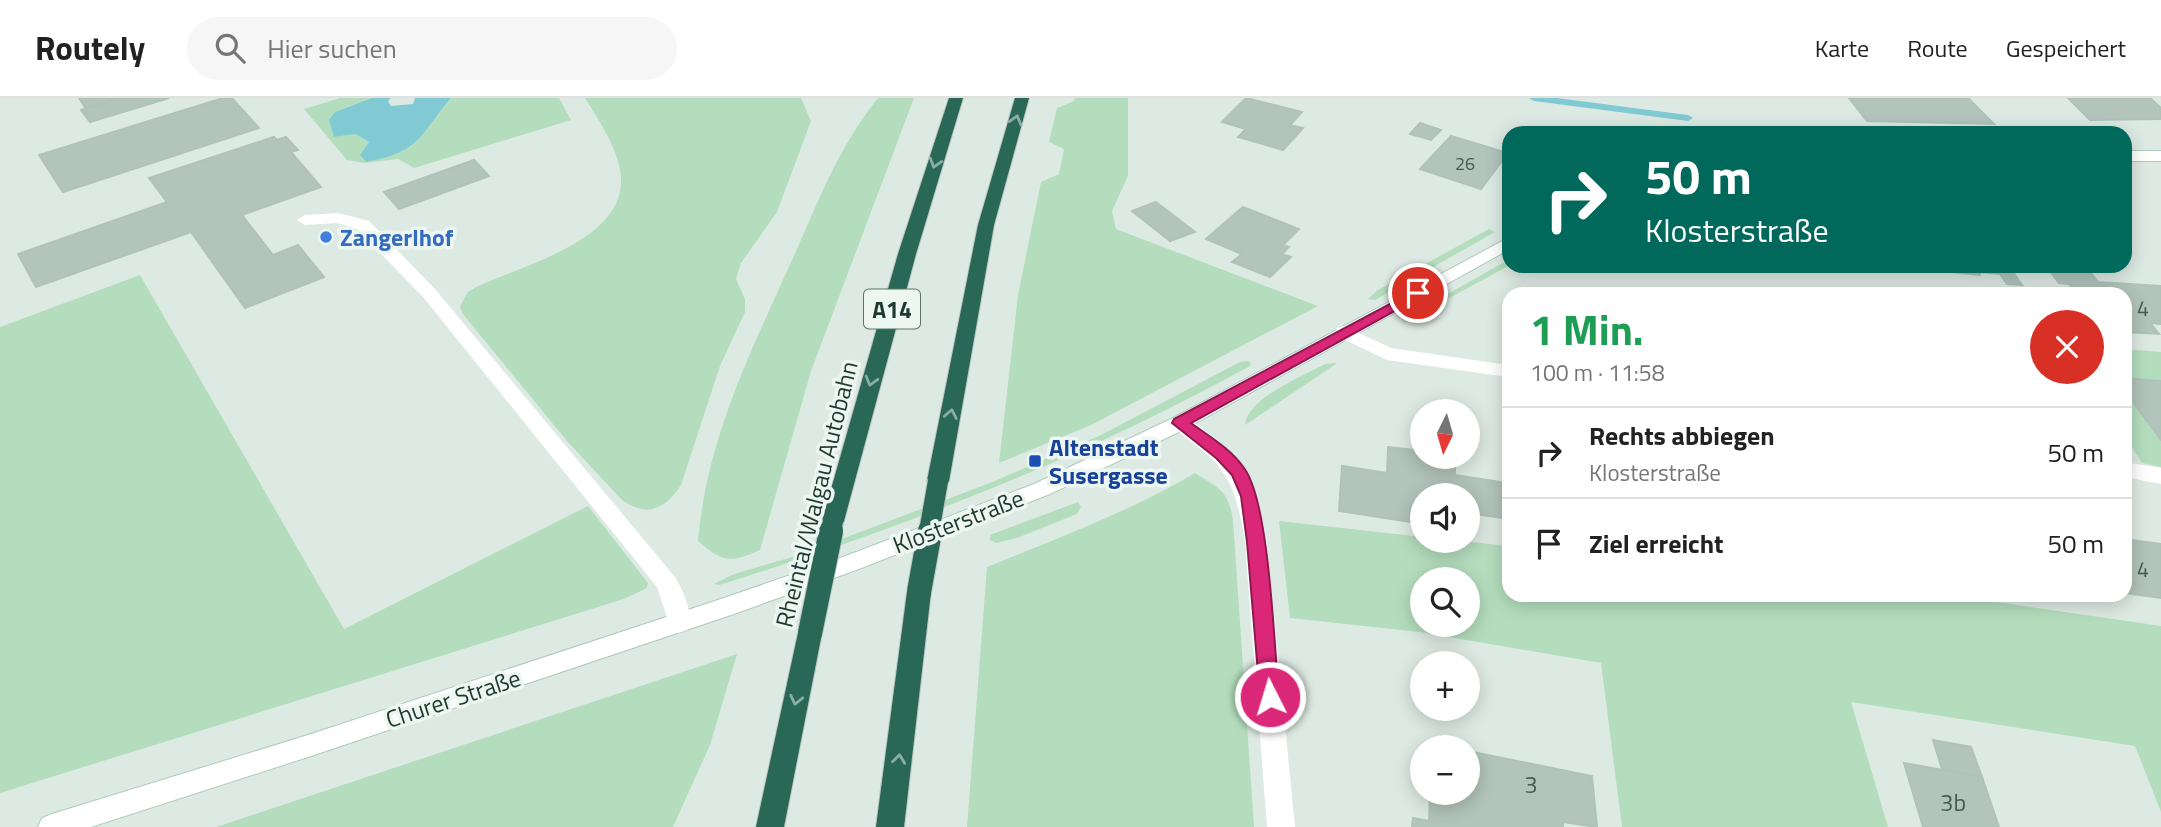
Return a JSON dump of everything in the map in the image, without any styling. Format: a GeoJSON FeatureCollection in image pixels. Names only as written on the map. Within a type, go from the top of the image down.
{"type":"FeatureCollection","features":[{"type":"Feature","properties":{"kind":"highway","name":"Rheintal/Walgau Autobahn"},"geometry":{"type":"LineString","coordinates":[[770,827],[833,521],[907,254],[956,98]]}},
{"type":"Feature","properties":{"kind":"highway"},"geometry":{"type":"LineString","coordinates":[[890,827],[919,592],[938,481],[986,225],[1022,98]]}},
{"type":"Feature","properties":{"kind":"main road"},"geometry":{"type":"LineString","coordinates":[[2132,156],[2161,156]]}},
{"type":"Feature","properties":{"kind":"main road"},"geometry":{"type":"LineString","coordinates":[[305,220],[338,218],[363,225],[429,293],[667,583],[676,603],[679,623]]}},
{"type":"Feature","properties":{"kind":"main road","name":"Klosterstraße"},"geometry":{"type":"LineString","coordinates":[[851,562],[1042,489],[1180,423],[1502,246]]}},
{"type":"Feature","properties":{"kind":"main road"},"geometry":{"type":"LineString","coordinates":[[1344,332],[1387,354],[1502,370]]}},
{"type":"Feature","properties":{"kind":"main road"},"geometry":{"type":"LineString","coordinates":[[1180,423],[1222,454],[1239,473],[1249,496],[1256,542],[1281,827]]}},
{"type":"Feature","properties":{"kind":"main road"},"geometry":{"type":"LineString","coordinates":[[2132,471],[2161,476]]}},
{"type":"Feature","properties":{"kind":"main road","name":"Churer Straße"},"geometry":{"type":"LineString","coordinates":[[52,827],[308,746],[679,623],[851,562]]}},
{"type":"Feature","properties":{"kind":"green space"},"geometry":{"type":"Polygon","coordinates":[[[340,98],[372,98],[335,112],[334,137],[356,134],[369,142],[360,155],[428,128],[451,98],[559,98],[571,120],[414,168],[398,159],[365,163],[347,160],[304,109],[340,98]]]}},
{"type":"Feature","properties":{"kind":"green space"},"geometry":{"type":"Polygon","coordinates":[[[585,98],[801,98],[811,121],[777,212],[741,263],[736,279],[745,299],[745,312],[720,366],[681,485],[662,505],[647,510],[621,499],[567,441],[462,313],[460,306],[468,292],[476,287],[573,245],[595,230],[611,212],[620,190],[619,165],[609,139],[585,98]]]}},
{"type":"Feature","properties":{"kind":"green space"},"geometry":{"type":"Polygon","coordinates":[[[878,98],[914,98],[811,371],[760,550],[734,559],[721,557],[698,541],[703,503],[721,431],[747,361],[821,195],[852,135],[878,98]]]}},
{"type":"Feature","properties":{"kind":"green space"},"geometry":{"type":"Polygon","coordinates":[[[1075,98],[1128,98],[1128,176],[1112,211],[1116,229],[1318,306],[1091,425],[999,463],[1018,295],[1041,182],[1059,174],[1064,149],[1049,142],[1057,108],[1074,101],[1075,98]]]}},
{"type":"Feature","properties":{"kind":"green space"},"geometry":{"type":"Polygon","coordinates":[[[1489,229],[1495,232],[1375,300],[1368,299],[1378,290],[1489,229]]]}},
{"type":"Feature","properties":{"kind":"green space"},"geometry":{"type":"Polygon","coordinates":[[[1502,263],[1502,269],[1400,325],[1423,308],[1502,263]]]}},
{"type":"Feature","properties":{"kind":"green space"},"geometry":{"type":"Polygon","coordinates":[[[140,275],[344,629],[588,506],[648,583],[647,588],[624,599],[0,793],[0,327],[140,275]]]}},
{"type":"Feature","properties":{"kind":"green space"},"geometry":{"type":"Polygon","coordinates":[[[2132,350],[2161,352],[2161,467],[2142,463],[2132,448],[2132,350]]]}},
{"type":"Feature","properties":{"kind":"green space"},"geometry":{"type":"Polygon","coordinates":[[[1248,361],[1250,366],[1186,400],[990,489],[856,540],[719,585],[714,584],[734,574],[799,555],[990,483],[1101,435],[1240,362],[1248,361]]]}},
{"type":"Feature","properties":{"kind":"green space"},"geometry":{"type":"Polygon","coordinates":[[[1336,363],[1245,425],[1248,415],[1266,397],[1325,364],[1336,363]]]}},
{"type":"Feature","properties":{"kind":"green space"},"geometry":{"type":"Polygon","coordinates":[[[1195,473],[1222,491],[1233,520],[1254,827],[967,827],[987,567],[1119,512],[1195,473]]]}},
{"type":"Feature","properties":{"kind":"green space"},"geometry":{"type":"Polygon","coordinates":[[[1078,502],[1081,507],[1077,514],[1017,538],[996,543],[990,540],[990,535],[1078,502]]]}},
{"type":"Feature","properties":{"kind":"green space"},"geometry":{"type":"Polygon","coordinates":[[[1279,521],[1410,536],[1410,553],[1480,553],[1480,543],[1502,545],[1502,602],[1997,602],[2161,626],[2161,812],[2135,746],[1851,702],[1888,827],[1622,827],[1601,663],[1449,637],[1480,637],[1480,567],[1410,567],[1410,631],[1290,618],[1279,521]]]}},
{"type":"Feature","properties":{"kind":"green space"},"geometry":{"type":"Polygon","coordinates":[[[737,654],[710,745],[673,827],[216,827],[737,654]]]}},
{"type":"Feature","properties":{"kind":"water"},"geometry":{"type":"Polygon","coordinates":[[[372,98],[391,98],[388,101],[391,106],[413,104],[415,98],[451,98],[424,133],[408,148],[366,162],[360,155],[369,142],[356,134],[334,137],[329,120],[335,112],[372,98]]]}},
{"type":"Feature","properties":{"kind":"building"},"geometry":{"type":"Polygon","coordinates":[[[79,98],[121,98],[86,109],[79,98]]]}},
{"type":"Feature","properties":{"kind":"building"},"geometry":{"type":"Polygon","coordinates":[[[121,98],[169,98],[90,122],[81,110],[121,98]]]}},
{"type":"Feature","properties":{"kind":"building"},"geometry":{"type":"Polygon","coordinates":[[[223,98],[232,98],[259,128],[63,192],[39,155],[223,98]]]}},
{"type":"Feature","properties":{"kind":"building"},"geometry":{"type":"Polygon","coordinates":[[[1246,98],[1302,112],[1290,125],[1303,128],[1283,150],[1238,137],[1246,129],[1222,122],[1246,98]]]}},
{"type":"Feature","properties":{"kind":"building"},"geometry":{"type":"Polygon","coordinates":[[[1849,98],[1969,99],[1994,124],[1867,121],[1849,98]]]}},
{"type":"Feature","properties":{"kind":"building"},"geometry":{"type":"Polygon","coordinates":[[[2068,98],[2150,98],[2161,108],[2161,119],[2090,120],[2068,98]]]}},
{"type":"Feature","properties":{"kind":"building"},"geometry":{"type":"Polygon","coordinates":[[[1420,123],[1441,130],[1431,140],[1410,134],[1420,123]]]}},
{"type":"Feature","properties":{"kind":"building"},"geometry":{"type":"Polygon","coordinates":[[[1451,136],[1502,151],[1502,161],[1481,189],[1420,169],[1451,136]]]}},
{"type":"Feature","properties":{"kind":"building"},"geometry":{"type":"Polygon","coordinates":[[[274,137],[277,140],[286,137],[298,150],[291,152],[321,187],[242,215],[273,255],[298,245],[324,277],[245,308],[191,232],[36,287],[18,254],[167,202],[149,178],[274,137]]]}},
{"type":"Feature","properties":{"kind":"building"},"geometry":{"type":"Polygon","coordinates":[[[474,160],[489,176],[399,209],[384,192],[474,160]]]}},
{"type":"Feature","properties":{"kind":"building"},"geometry":{"type":"Polygon","coordinates":[[[1156,202],[1195,232],[1170,241],[1132,211],[1156,202]]]}},
{"type":"Feature","properties":{"kind":"building"},"geometry":{"type":"Polygon","coordinates":[[[1243,207],[1299,229],[1283,245],[1289,247],[1282,254],[1291,257],[1270,277],[1232,262],[1242,254],[1206,239],[1243,207]]]}},
{"type":"Feature","properties":{"kind":"building"},"geometry":{"type":"Polygon","coordinates":[[[1990,273],[2014,273],[2022,285],[2007,284],[2000,274],[1990,273]]]}},
{"type":"Feature","properties":{"kind":"building"},"geometry":{"type":"Polygon","coordinates":[[[2051,273],[2091,273],[2098,282],[2161,286],[2161,324],[2150,323],[2159,334],[2132,332],[2132,287],[2071,287],[2069,284],[2059,283],[2051,273]]]}},
{"type":"Feature","properties":{"kind":"building"},"geometry":{"type":"Polygon","coordinates":[[[2132,379],[2161,381],[2161,440],[2132,401],[2132,379]]]}},
{"type":"Feature","properties":{"kind":"building"},"geometry":{"type":"Polygon","coordinates":[[[1388,447],[1410,450],[1410,469],[1455,469],[1455,475],[1501,482],[1502,518],[1480,515],[1480,483],[1410,483],[1410,522],[1339,511],[1342,466],[1387,473],[1388,447]]]}},
{"type":"Feature","properties":{"kind":"building"},"geometry":{"type":"Polygon","coordinates":[[[2132,540],[2161,544],[2161,598],[2132,594],[2132,540]]]}},
{"type":"Feature","properties":{"kind":"building"},"geometry":{"type":"Polygon","coordinates":[[[1933,740],[1971,747],[1982,777],[1942,769],[1933,740]]]}},
{"type":"Feature","properties":{"kind":"building"},"geometry":{"type":"Polygon","coordinates":[[[1480,753],[1592,776],[1597,827],[1563,822],[1563,827],[1412,827],[1413,818],[1429,821],[1430,805],[1480,805],[1480,753]]]}},
{"type":"Feature","properties":{"kind":"building"},"geometry":{"type":"Polygon","coordinates":[[[1904,763],[1982,777],[1999,827],[1923,827],[1904,763]]]}},
{"type":"Feature","properties":{"kind":"waterway"},"geometry":{"type":"LineString","coordinates":[[1534,98],[1688,118]]}},
{"type":"Feature","properties":{"kind":"place","name":"Zangerlhof"},"geometry":{"type":"Point","coordinates":[326,237]}},
{"type":"Feature","properties":{"kind":"place","name":"Altenstadt Susergasse"},"geometry":{"type":"Point","coordinates":[1035,461]}},
{"type":"Feature","properties":{"kind":"route"},"geometry":{"type":"LineString","coordinates":[[1270,697],[1256,542],[1249,496],[1239,473],[1222,454],[1180,423],[1418,293]]}}]}
